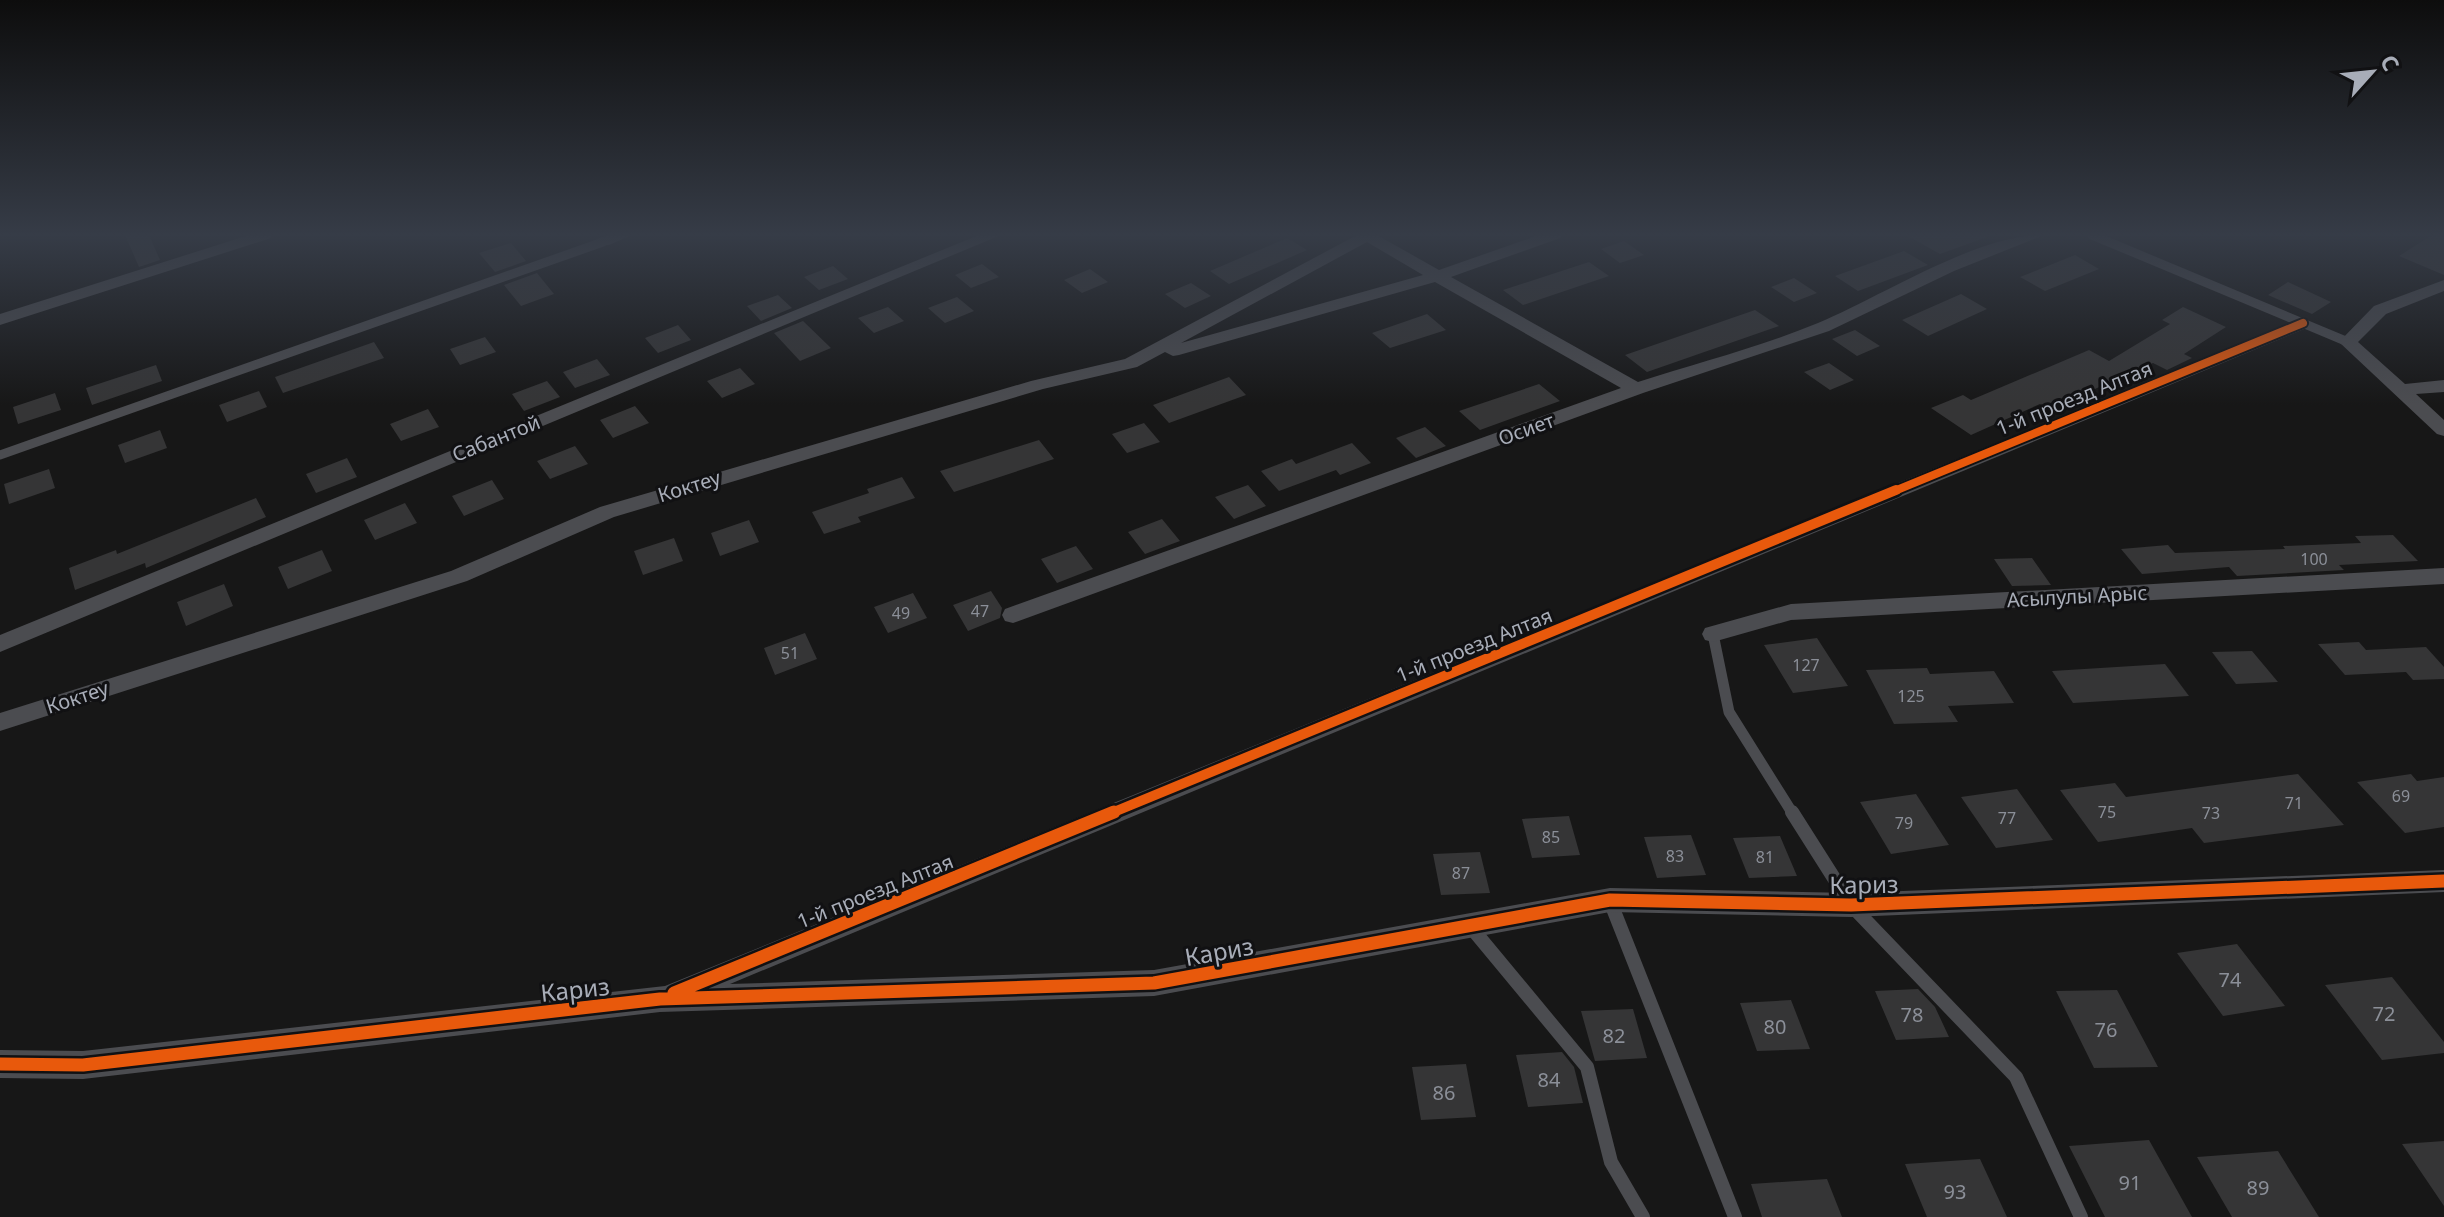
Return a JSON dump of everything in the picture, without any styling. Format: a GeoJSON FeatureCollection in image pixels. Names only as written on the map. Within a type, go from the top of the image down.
{"type":"FeatureCollection","features":[{"type":"Feature","properties":{"kind":"street"},"geometry":{"type":"LineString","coordinates":[[0,320],[88,292]]}},
{"type":"Feature","properties":{"kind":"street","name":"Сабантой"},"geometry":{"type":"LineString","coordinates":[[0,644],[855,292]]}},
{"type":"Feature","properties":{"kind":"street","name":"Коктеу"},"geometry":{"type":"LineString","coordinates":[[0,722],[459,576],[607,512],[704,481],[1022,389],[1131,363],[1262,292]]}},
{"type":"Feature","properties":{"kind":"street"},"geometry":{"type":"LineString","coordinates":[[1131,363],[1381,292]]}},
{"type":"Feature","properties":{"kind":"street"},"geometry":{"type":"LineString","coordinates":[[1469,292],[1636,389]]}},
{"type":"Feature","properties":{"kind":"street","name":"Осиет"},"geometry":{"type":"LineString","coordinates":[[1013,615],[1636,389],[1823,327],[1896,292]]}},
{"type":"Feature","properties":{"kind":"street"},"geometry":{"type":"LineString","coordinates":[[2427,292],[2380,310],[2348,342],[2444,430]]}},
{"type":"Feature","properties":{"kind":"street","name":"1-й проезд Алтая"},"geometry":{"type":"LineString","coordinates":[[660,999],[2303,323]]}},
{"type":"Feature","properties":{"kind":"street"},"geometry":{"type":"LineString","coordinates":[[2399,390],[2444,386]]}},
{"type":"Feature","properties":{"kind":"street","name":"Асылулы Арыс"},"geometry":{"type":"LineString","coordinates":[[1713,634],[1791,612],[2444,576]]}},
{"type":"Feature","properties":{"kind":"street","name":"Кариз"},"geometry":{"type":"LineString","coordinates":[[0,1064],[83,1065],[660,999],[1154,983],[1610,900],[1851,905],[2444,881]]}},
{"type":"Feature","properties":{"kind":"lane"},"geometry":{"type":"LineString","coordinates":[[0,455],[462,292]]}},
{"type":"Feature","properties":{"kind":"lane"},"geometry":{"type":"LineString","coordinates":[[2228,292],[2348,342]]}},
{"type":"Feature","properties":{"kind":"lane"},"geometry":{"type":"LineString","coordinates":[[1713,634],[1729,712],[1851,905],[2016,1077],[2081,1217]]}},
{"type":"Feature","properties":{"kind":"lane"},"geometry":{"type":"LineString","coordinates":[[1610,900],[1735,1217]]}},
{"type":"Feature","properties":{"kind":"lane"},"geometry":{"type":"LineString","coordinates":[[1470,926],[1587,1067],[1611,1162],[1643,1217]]}},
{"type":"Feature","properties":{"kind":"building"},"geometry":{"type":"Polygon","coordinates":[[[509,292],[554,294],[521,306],[509,292]]]}},
{"type":"Feature","properties":{"kind":"building"},"geometry":{"type":"Polygon","coordinates":[[[1205,292],[1211,296],[1185,308],[1165,294],[1205,292]]]}},
{"type":"Feature","properties":{"kind":"building"},"geometry":{"type":"Polygon","coordinates":[[[1505,292],[1562,292],[1523,305],[1505,292]]]}},
{"type":"Feature","properties":{"kind":"building"},"geometry":{"type":"Polygon","coordinates":[[[1778,292],[1817,293],[1794,302],[1778,292]]]}},
{"type":"Feature","properties":{"kind":"building"},"geometry":{"type":"Polygon","coordinates":[[[2273,292],[2309,292],[2331,302],[2312,314],[2268,295],[2273,292]]]}},
{"type":"Feature","properties":{"kind":"building"},"geometry":{"type":"Polygon","coordinates":[[[1961,294],[1987,309],[1928,336],[1902,320],[1961,294]]]}},
{"type":"Feature","properties":{"kind":"building"},"geometry":{"type":"Polygon","coordinates":[[[778,295],[792,308],[761,321],[747,306],[778,295]]]}},
{"type":"Feature","properties":{"kind":"building"},"geometry":{"type":"Polygon","coordinates":[[[957,297],[974,311],[945,323],[928,308],[957,297]]]}},
{"type":"Feature","properties":{"kind":"building"},"geometry":{"type":"Polygon","coordinates":[[[888,307],[904,321],[874,333],[858,318],[888,307]]]}},
{"type":"Feature","properties":{"kind":"building"},"geometry":{"type":"Polygon","coordinates":[[[2183,307],[2226,327],[2184,354],[2192,358],[2167,370],[2153,363],[2048,410],[2040,404],[1971,435],[1931,408],[1963,395],[1971,400],[2089,350],[2109,361],[2170,324],[2162,320],[2183,307]]]}},
{"type":"Feature","properties":{"kind":"building"},"geometry":{"type":"Polygon","coordinates":[[[1755,310],[1779,326],[1647,372],[1625,355],[1755,310]]]}},
{"type":"Feature","properties":{"kind":"building"},"geometry":{"type":"Polygon","coordinates":[[[1427,314],[1446,330],[1390,348],[1372,333],[1427,314]]]}},
{"type":"Feature","properties":{"kind":"building"},"geometry":{"type":"Polygon","coordinates":[[[803,321],[831,348],[800,361],[774,333],[803,321]]]}},
{"type":"Feature","properties":{"kind":"building"},"geometry":{"type":"Polygon","coordinates":[[[678,325],[691,340],[658,353],[645,338],[678,325]]]}},
{"type":"Feature","properties":{"kind":"building"},"geometry":{"type":"Polygon","coordinates":[[[1855,330],[1880,346],[1857,356],[1832,339],[1855,330]]]}},
{"type":"Feature","properties":{"kind":"building"},"geometry":{"type":"Polygon","coordinates":[[[485,337],[496,352],[460,365],[450,349],[485,337]]]}},
{"type":"Feature","properties":{"kind":"building"},"geometry":{"type":"Polygon","coordinates":[[[374,342],[384,358],[283,393],[275,377],[374,342]]]}},
{"type":"Feature","properties":{"kind":"building"},"geometry":{"type":"Polygon","coordinates":[[[597,359],[610,375],[575,388],[563,372],[597,359]]]}},
{"type":"Feature","properties":{"kind":"building"},"geometry":{"type":"Polygon","coordinates":[[[1829,363],[1854,380],[1830,390],[1804,372],[1829,363]]]}},
{"type":"Feature","properties":{"kind":"building"},"geometry":{"type":"Polygon","coordinates":[[[156,365],[162,381],[92,405],[86,388],[156,365]]]}},
{"type":"Feature","properties":{"kind":"building"},"geometry":{"type":"Polygon","coordinates":[[[740,368],[755,384],[722,398],[707,381],[740,368]]]}},
{"type":"Feature","properties":{"kind":"building"},"geometry":{"type":"Polygon","coordinates":[[[1229,377],[1246,395],[1169,423],[1153,405],[1229,377]]]}},
{"type":"Feature","properties":{"kind":"building"},"geometry":{"type":"Polygon","coordinates":[[[547,381],[560,397],[524,411],[512,394],[547,381]]]}},
{"type":"Feature","properties":{"kind":"building"},"geometry":{"type":"Polygon","coordinates":[[[1539,384],[1560,401],[1480,430],[1459,411],[1539,384]]]}},
{"type":"Feature","properties":{"kind":"building"},"geometry":{"type":"Polygon","coordinates":[[[259,391],[267,407],[227,422],[219,405],[259,391]]]}},
{"type":"Feature","properties":{"kind":"building"},"geometry":{"type":"Polygon","coordinates":[[[55,393],[61,410],[18,424],[13,407],[55,393]]]}},
{"type":"Feature","properties":{"kind":"building"},"geometry":{"type":"Polygon","coordinates":[[[635,406],[649,423],[613,438],[600,420],[635,406]]]}},
{"type":"Feature","properties":{"kind":"building"},"geometry":{"type":"Polygon","coordinates":[[[428,409],[439,427],[401,441],[390,424],[428,409]]]}},
{"type":"Feature","properties":{"kind":"building"},"geometry":{"type":"Polygon","coordinates":[[[1144,423],[1160,442],[1127,453],[1112,434],[1144,423]]]}},
{"type":"Feature","properties":{"kind":"building"},"geometry":{"type":"Polygon","coordinates":[[[1425,427],[1446,446],[1416,458],[1396,438],[1425,427]]]}},
{"type":"Feature","properties":{"kind":"building"},"geometry":{"type":"Polygon","coordinates":[[[160,430],[167,448],[125,463],[118,445],[160,430]]]}},
{"type":"Feature","properties":{"kind":"building"},"geometry":{"type":"Polygon","coordinates":[[[1039,440],[1054,459],[954,492],[940,471],[1039,440]]]}},
{"type":"Feature","properties":{"kind":"building"},"geometry":{"type":"Polygon","coordinates":[[[1352,443],[1371,463],[1340,475],[1336,470],[1279,491],[1261,471],[1292,459],[1296,464],[1352,443]]]}},
{"type":"Feature","properties":{"kind":"building"},"geometry":{"type":"Polygon","coordinates":[[[575,446],[588,464],[550,479],[537,461],[575,446]]]}},
{"type":"Feature","properties":{"kind":"building"},"geometry":{"type":"Polygon","coordinates":[[[347,458],[357,477],[316,493],[306,474],[347,458]]]}},
{"type":"Feature","properties":{"kind":"building"},"geometry":{"type":"Polygon","coordinates":[[[49,469],[55,488],[9,504],[4,484],[49,469]]]}},
{"type":"Feature","properties":{"kind":"building"},"geometry":{"type":"Polygon","coordinates":[[[902,477],[915,498],[858,517],[861,522],[824,534],[812,512],[869,493],[867,489],[902,477]]]}},
{"type":"Feature","properties":{"kind":"building"},"geometry":{"type":"Polygon","coordinates":[[[492,480],[504,499],[464,516],[452,496],[492,480]]]}},
{"type":"Feature","properties":{"kind":"building"},"geometry":{"type":"Polygon","coordinates":[[[1248,485],[1266,506],[1234,519],[1215,497],[1248,485]]]}},
{"type":"Feature","properties":{"kind":"building"},"geometry":{"type":"Polygon","coordinates":[[[256,498],[266,517],[146,568],[145,563],[75,590],[69,568],[116,550],[117,554],[256,498]]]}},
{"type":"Feature","properties":{"kind":"building"},"geometry":{"type":"Polygon","coordinates":[[[405,503],[417,523],[375,540],[364,520],[405,503]]]}},
{"type":"Feature","properties":{"kind":"building"},"geometry":{"type":"Polygon","coordinates":[[[1162,519],[1180,541],[1145,554],[1128,532],[1162,519]]]}},
{"type":"Feature","properties":{"kind":"building"},"geometry":{"type":"Polygon","coordinates":[[[749,520],[759,542],[720,556],[711,533],[749,520]]]}},
{"type":"Feature","properties":{"kind":"building"},"geometry":{"type":"Polygon","coordinates":[[[2393,535],[2418,561],[2339,565],[2344,570],[2237,576],[2229,567],[2142,574],[2121,549],[2168,545],[2175,553],[2285,549],[2283,546],[2361,543],[2355,536],[2393,535]]]}},
{"type":"Feature","properties":{"kind":"building"},"geometry":{"type":"Polygon","coordinates":[[[674,538],[683,561],[643,575],[634,551],[674,538]]]}},
{"type":"Feature","properties":{"kind":"building"},"geometry":{"type":"Polygon","coordinates":[[[1076,546],[1093,569],[1057,583],[1041,559],[1076,546]]]}},
{"type":"Feature","properties":{"kind":"building"},"geometry":{"type":"Polygon","coordinates":[[[322,550],[332,571],[288,589],[278,567],[322,550]]]}},
{"type":"Feature","properties":{"kind":"building"},"geometry":{"type":"Polygon","coordinates":[[[2032,558],[2051,585],[2012,586],[1994,559],[2032,558]]]}},
{"type":"Feature","properties":{"kind":"building"},"geometry":{"type":"Polygon","coordinates":[[[224,584],[233,606],[186,626],[177,602],[224,584]]]}},
{"type":"Feature","properties":{"kind":"building"},"geometry":{"type":"Polygon","coordinates":[[[991,591],[1002,608],[1000,618],[968,631],[953,605],[991,591]]]}},
{"type":"Feature","properties":{"kind":"building"},"geometry":{"type":"Polygon","coordinates":[[[913,593],[927,618],[888,633],[874,607],[913,593]]]}},
{"type":"Feature","properties":{"kind":"building"},"geometry":{"type":"Polygon","coordinates":[[[805,633],[817,659],[775,675],[764,648],[805,633]]]}},
{"type":"Feature","properties":{"kind":"building"},"geometry":{"type":"Polygon","coordinates":[[[1817,638],[1848,686],[1793,693],[1764,645],[1817,638]]]}},
{"type":"Feature","properties":{"kind":"building"},"geometry":{"type":"Polygon","coordinates":[[[2359,642],[2366,650],[2426,647],[2444,667],[2444,679],[2413,680],[2406,672],[2345,675],[2318,644],[2359,642]]]}},
{"type":"Feature","properties":{"kind":"building"},"geometry":{"type":"Polygon","coordinates":[[[2252,651],[2278,682],[2236,684],[2212,652],[2252,651]]]}},
{"type":"Feature","properties":{"kind":"building"},"geometry":{"type":"Polygon","coordinates":[[[2165,664],[2189,696],[2073,703],[2052,671],[2165,664]]]}},
{"type":"Feature","properties":{"kind":"building"},"geometry":{"type":"Polygon","coordinates":[[[1927,668],[1930,674],[1994,671],[2014,703],[1948,706],[1958,722],[1894,724],[1866,670],[1927,668]]]}},
{"type":"Feature","properties":{"kind":"building"},"geometry":{"type":"Polygon","coordinates":[[[2298,774],[2344,825],[2204,843],[2192,828],[2098,842],[2060,790],[2115,783],[2126,797],[2298,774]]]}},
{"type":"Feature","properties":{"kind":"building"},"geometry":{"type":"Polygon","coordinates":[[[2411,774],[2417,781],[2444,777],[2444,827],[2405,833],[2357,782],[2411,774]]]}},
{"type":"Feature","properties":{"kind":"building"},"geometry":{"type":"Polygon","coordinates":[[[2017,789],[2053,840],[1996,848],[1961,797],[2017,789]]]}},
{"type":"Feature","properties":{"kind":"building"},"geometry":{"type":"Polygon","coordinates":[[[1916,794],[1949,845],[1891,854],[1860,802],[1916,794]]]}},
{"type":"Feature","properties":{"kind":"building"},"geometry":{"type":"Polygon","coordinates":[[[1569,816],[1580,855],[1532,858],[1522,819],[1569,816]]]}},
{"type":"Feature","properties":{"kind":"building"},"geometry":{"type":"Polygon","coordinates":[[[1691,835],[1706,875],[1657,878],[1644,837],[1691,835]]]}},
{"type":"Feature","properties":{"kind":"building"},"geometry":{"type":"Polygon","coordinates":[[[1780,836],[1797,876],[1749,878],[1733,838],[1780,836]]]}},
{"type":"Feature","properties":{"kind":"building"},"geometry":{"type":"Polygon","coordinates":[[[1480,852],[1490,893],[1441,895],[1433,854],[1480,852]]]}},
{"type":"Feature","properties":{"kind":"building"},"geometry":{"type":"Polygon","coordinates":[[[2237,944],[2285,1006],[2223,1016],[2177,953],[2237,944]]]}},
{"type":"Feature","properties":{"kind":"building"},"geometry":{"type":"Polygon","coordinates":[[[2392,977],[2444,1042],[2444,1053],[2382,1060],[2325,985],[2392,977]]]}},
{"type":"Feature","properties":{"kind":"building"},"geometry":{"type":"Polygon","coordinates":[[[1918,989],[1935,1007],[1949,1037],[1896,1040],[1875,991],[1918,989]]]}},
{"type":"Feature","properties":{"kind":"building"},"geometry":{"type":"Polygon","coordinates":[[[2117,990],[2158,1067],[2094,1068],[2056,991],[2117,990]]]}},
{"type":"Feature","properties":{"kind":"building"},"geometry":{"type":"Polygon","coordinates":[[[1791,1000],[1810,1049],[1757,1051],[1740,1003],[1791,1000]]]}},
{"type":"Feature","properties":{"kind":"building"},"geometry":{"type":"Polygon","coordinates":[[[1633,1009],[1647,1058],[1595,1061],[1581,1011],[1633,1009]]]}},
{"type":"Feature","properties":{"kind":"building"},"geometry":{"type":"Polygon","coordinates":[[[1562,1052],[1574,1067],[1583,1103],[1528,1107],[1516,1055],[1562,1052]]]}},
{"type":"Feature","properties":{"kind":"building"},"geometry":{"type":"Polygon","coordinates":[[[1466,1064],[1476,1117],[1421,1120],[1412,1067],[1466,1064]]]}},
{"type":"Feature","properties":{"kind":"building"},"geometry":{"type":"Polygon","coordinates":[[[2149,1140],[2192,1217],[2105,1217],[2069,1146],[2149,1140]]]}},
{"type":"Feature","properties":{"kind":"building"},"geometry":{"type":"Polygon","coordinates":[[[2444,1141],[2444,1206],[2402,1144],[2444,1141]]]}},
{"type":"Feature","properties":{"kind":"building"},"geometry":{"type":"Polygon","coordinates":[[[2278,1151],[2319,1217],[2232,1217],[2197,1157],[2278,1151]]]}},
{"type":"Feature","properties":{"kind":"building"},"geometry":{"type":"Polygon","coordinates":[[[1980,1159],[2007,1217],[1927,1217],[1905,1164],[1980,1159]]]}},
{"type":"Feature","properties":{"kind":"building"},"geometry":{"type":"Polygon","coordinates":[[[1827,1179],[1842,1217],[1762,1217],[1751,1184],[1827,1179]]]}},
{"type":"Feature","properties":{"kind":"cycle path"},"geometry":{"type":"LineString","coordinates":[[674,993],[2303,323]]}},
{"type":"Feature","properties":{"kind":"cycle path"},"geometry":{"type":"LineString","coordinates":[[0,1064],[83,1065],[660,999],[1154,983],[1610,900],[1851,905],[2444,881]]}}]}
